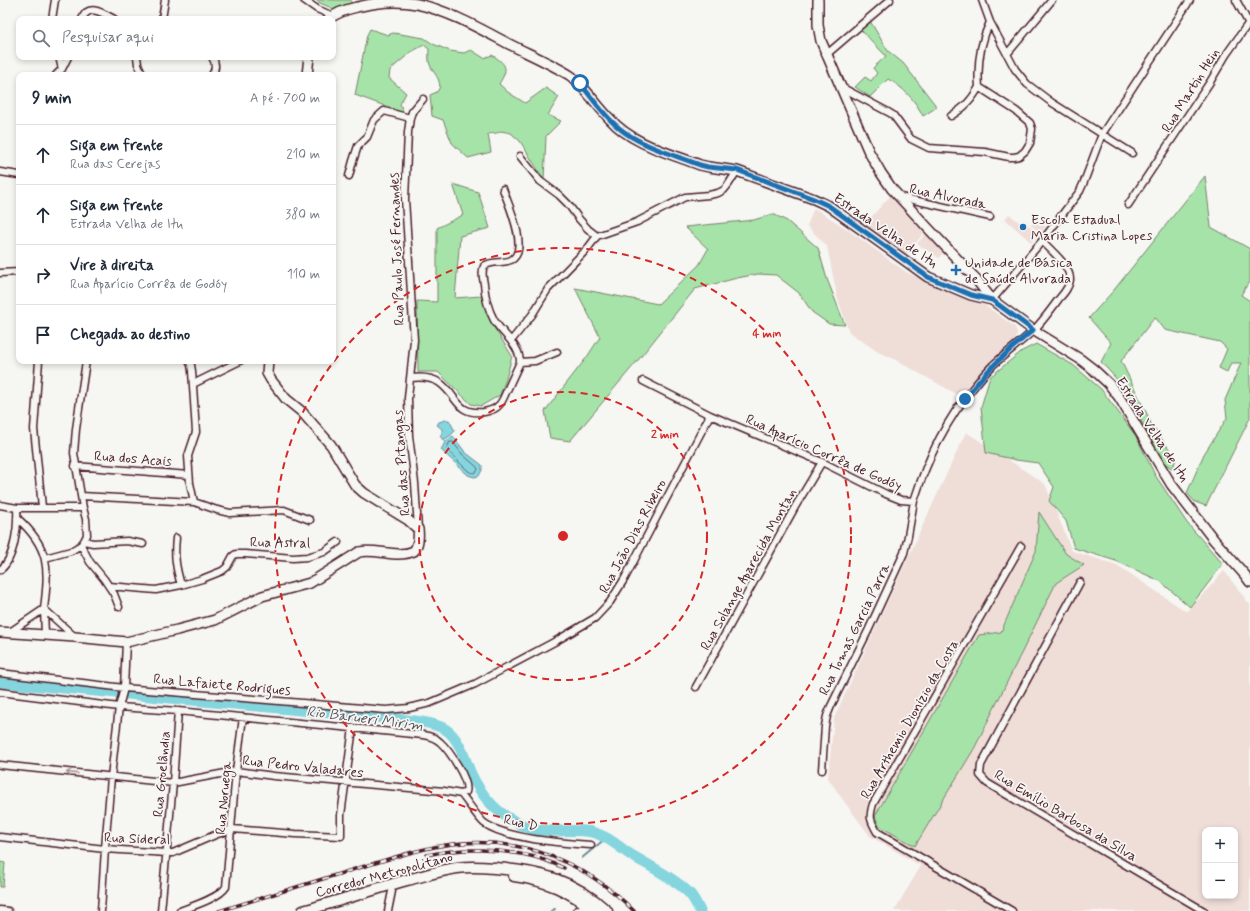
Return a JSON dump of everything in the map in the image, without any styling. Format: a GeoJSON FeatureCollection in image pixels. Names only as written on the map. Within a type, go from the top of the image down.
{"type":"FeatureCollection","features":[{"type":"Feature","properties":{"kind":"main road"},"geometry":{"type":"LineString","coordinates":[[818,0],[818,25],[821,41],[869,152],[881,173],[900,197],[976,279],[992,300]]}},
{"type":"Feature","properties":{"kind":"main road","name":"Estrada Velha de Itu"},"geometry":{"type":"LineString","coordinates":[[333,16],[353,8],[374,3],[393,1],[417,4],[440,11],[473,25],[571,76],[580,83],[610,120],[619,128],[641,142],[700,165],[737,170],[814,199],[829,206],[928,277],[971,295],[992,300],[1033,330],[1093,369],[1109,384],[1171,484],[1214,540],[1250,582]]}},
{"type":"Feature","properties":{"kind":"main road"},"geometry":{"type":"LineString","coordinates":[[307,72],[309,60]]}},
{"type":"Feature","properties":{"kind":"main road"},"geometry":{"type":"LineString","coordinates":[[4,633],[75,637],[126,642],[215,620],[262,596],[310,583],[359,552],[365,551],[389,554],[410,553],[414,551],[418,541],[418,529],[408,520],[364,493],[354,485],[331,445],[302,412],[286,399],[271,380],[267,373],[268,364]]}},
{"type":"Feature","properties":{"kind":"main road","name":"Corredor Metropolitano"},"geometry":{"type":"LineString","coordinates":[[303,911],[428,874],[466,867],[512,869],[549,876],[594,899],[607,911]]}},
{"type":"Feature","properties":{"kind":"main road"},"geometry":{"type":"LineString","coordinates":[[321,911],[433,879],[454,875],[487,873],[517,876],[549,884],[564,890],[592,908],[594,905],[602,911]]}},
{"type":"Feature","properties":{"kind":"street"},"geometry":{"type":"LineString","coordinates":[[52,16],[54,0]]}},
{"type":"Feature","properties":{"kind":"street"},"geometry":{"type":"LineString","coordinates":[[162,16],[165,0]]}},
{"type":"Feature","properties":{"kind":"street"},"geometry":{"type":"LineString","coordinates":[[304,0],[329,16]]}},
{"type":"Feature","properties":{"kind":"street"},"geometry":{"type":"LineString","coordinates":[[827,54],[890,0]]}},
{"type":"Feature","properties":{"kind":"street"},"geometry":{"type":"LineString","coordinates":[[982,0],[990,22],[1015,69],[1027,84],[1051,102],[1132,153]]}},
{"type":"Feature","properties":{"kind":"street"},"geometry":{"type":"LineString","coordinates":[[1007,54],[1052,0]]}},
{"type":"Feature","properties":{"kind":"street"},"geometry":{"type":"LineString","coordinates":[[992,300],[1042,241],[1080,191],[1102,134],[1190,0]]}},
{"type":"Feature","properties":{"kind":"street"},"geometry":{"type":"LineString","coordinates":[[1236,0],[1249,21]]}},
{"type":"Feature","properties":{"kind":"street"},"geometry":{"type":"LineString","coordinates":[[83,16],[88,11],[93,10],[102,12],[109,16]]}},
{"type":"Feature","properties":{"kind":"street","name":"Rua Martin Hein"},"geometry":{"type":"LineString","coordinates":[[1128,205],[1249,21]]}},
{"type":"Feature","properties":{"kind":"street"},"geometry":{"type":"LineString","coordinates":[[951,116],[959,111],[972,98],[978,86],[981,46],[990,22]]}},
{"type":"Feature","properties":{"kind":"street"},"geometry":{"type":"LineString","coordinates":[[60,60],[62,69]]}},
{"type":"Feature","properties":{"kind":"street"},"geometry":{"type":"LineString","coordinates":[[59,72],[66,60]]}},
{"type":"Feature","properties":{"kind":"street"},"geometry":{"type":"LineString","coordinates":[[138,60],[142,72]]}},
{"type":"Feature","properties":{"kind":"street"},"geometry":{"type":"LineString","coordinates":[[213,72],[215,68],[214,60]]}},
{"type":"Feature","properties":{"kind":"street"},"geometry":{"type":"LineString","coordinates":[[841,87],[893,115],[911,139],[929,148],[985,152],[1014,157],[1022,154],[1028,148],[1032,136],[1030,123],[1016,111],[978,86]]}},
{"type":"Feature","properties":{"kind":"street","name":"Rua Paulo José Fernandes"},"geometry":{"type":"LineString","coordinates":[[411,378],[413,336],[405,199],[410,118],[412,112],[423,99]]}},
{"type":"Feature","properties":{"kind":"street"},"geometry":{"type":"LineString","coordinates":[[349,176],[358,146],[367,137],[374,120],[379,115],[384,111],[410,118]]}},
{"type":"Feature","properties":{"kind":"street"},"geometry":{"type":"LineString","coordinates":[[520,156],[540,181],[568,204],[588,229],[597,236]]}},
{"type":"Feature","properties":{"kind":"street"},"geometry":{"type":"LineString","coordinates":[[510,341],[532,315],[548,289],[588,248],[597,236],[637,222],[685,197],[718,193],[724,190],[737,170]]}},
{"type":"Feature","properties":{"kind":"street"},"geometry":{"type":"LineString","coordinates":[[0,172],[16,175]]}},
{"type":"Feature","properties":{"kind":"street"},"geometry":{"type":"LineString","coordinates":[[411,378],[422,377],[440,383],[460,406],[473,413],[491,410],[500,405],[520,362],[519,353],[494,321],[488,309],[482,273],[484,266],[487,264],[512,260],[518,249],[518,234],[503,189]]}},
{"type":"Feature","properties":{"kind":"street","name":"Rua Alvorada"},"geometry":{"type":"LineString","coordinates":[[900,197],[990,217]]}},
{"type":"Feature","properties":{"kind":"street","name":"Rua Aparício Corrêa de Godóy"},"geometry":{"type":"LineString","coordinates":[[643,381],[710,415],[822,462],[886,494],[901,500],[914,501],[921,477],[934,448],[950,420],[972,388],[994,365],[1033,330],[1069,284],[1070,278],[1068,270],[1042,241]]}},
{"type":"Feature","properties":{"kind":"street"},"geometry":{"type":"LineString","coordinates":[[0,273],[16,272]]}},
{"type":"Feature","properties":{"kind":"street"},"geometry":{"type":"LineString","coordinates":[[520,362],[535,361],[557,352]]}},
{"type":"Feature","properties":{"kind":"street"},"geometry":{"type":"LineString","coordinates":[[39,364],[34,429],[42,507]]}},
{"type":"Feature","properties":{"kind":"street"},"geometry":{"type":"LineString","coordinates":[[46,558],[71,551],[82,543],[87,536],[86,519],[76,466],[74,442],[86,364]]}},
{"type":"Feature","properties":{"kind":"street"},"geometry":{"type":"LineString","coordinates":[[190,364],[196,432],[188,456],[189,475],[194,502]]}},
{"type":"Feature","properties":{"kind":"street"},"geometry":{"type":"LineString","coordinates":[[193,384],[234,364]]}},
{"type":"Feature","properties":{"kind":"street","name":"Rua das Pitangas"},"geometry":{"type":"LineString","coordinates":[[411,378],[408,398],[409,436],[415,483],[418,529]]}},
{"type":"Feature","properties":{"kind":"street","name":"Rua João Dias Ribeiro"},"geometry":{"type":"LineString","coordinates":[[441,698],[475,684],[556,641],[591,620],[602,611],[610,602],[625,578],[710,415]]}},
{"type":"Feature","properties":{"kind":"street","name":"Rua Solange Aparecida Montan"},"geometry":{"type":"LineString","coordinates":[[696,687],[795,507],[822,462]]}},
{"type":"Feature","properties":{"kind":"street","name":"Rua dos Acais"},"geometry":{"type":"LineString","coordinates":[[76,466],[189,475]]}},
{"type":"Feature","properties":{"kind":"street"},"geometry":{"type":"LineString","coordinates":[[81,496],[194,502],[230,513],[284,510],[310,520]]}},
{"type":"Feature","properties":{"kind":"street"},"geometry":{"type":"LineString","coordinates":[[0,498],[1,506],[17,508],[83,508]]}},
{"type":"Feature","properties":{"kind":"street","name":"Rua Tomas Garcia Parra"},"geometry":{"type":"LineString","coordinates":[[822,770],[827,716],[904,552],[914,501]]}},
{"type":"Feature","properties":{"kind":"street"},"geometry":{"type":"LineString","coordinates":[[0,570],[8,561],[12,549],[17,518],[17,508]]}},
{"type":"Feature","properties":{"kind":"street"},"geometry":{"type":"LineString","coordinates":[[17,518],[27,526],[43,550],[46,558],[46,590],[44,609],[45,635]]}},
{"type":"Feature","properties":{"kind":"street"},"geometry":{"type":"LineString","coordinates":[[176,538],[174,551],[175,565],[181,585]]}},
{"type":"Feature","properties":{"kind":"street"},"geometry":{"type":"LineString","coordinates":[[82,543],[127,541],[143,544]]}},
{"type":"Feature","properties":{"kind":"street","name":"Rua Astral"},"geometry":{"type":"LineString","coordinates":[[109,586],[156,590],[202,579],[222,571],[227,568],[233,556],[236,554],[293,558],[316,556],[338,542]]}},
{"type":"Feature","properties":{"kind":"street"},"geometry":{"type":"LineString","coordinates":[[82,543],[90,562],[109,586],[119,607]]}},
{"type":"Feature","properties":{"kind":"street","name":"Rua Arthemio Dionizio da Costa"},"geometry":{"type":"LineString","coordinates":[[1012,911],[877,832],[871,822],[870,813],[873,804],[1021,546]]}},
{"type":"Feature","properties":{"kind":"street","name":"Rua Emílio Barbosa da Silva"},"geometry":{"type":"LineString","coordinates":[[1080,582],[981,765],[980,775],[987,783],[1204,911]]}},
{"type":"Feature","properties":{"kind":"street"},"geometry":{"type":"LineString","coordinates":[[4,633],[44,609]]}},
{"type":"Feature","properties":{"kind":"street"},"geometry":{"type":"LineString","coordinates":[[44,609],[75,637]]}},
{"type":"Feature","properties":{"kind":"street"},"geometry":{"type":"LineString","coordinates":[[101,911],[111,777],[119,704],[123,690],[126,642]]}},
{"type":"Feature","properties":{"kind":"street","name":"Rua Lafaiete Rodrigues"},"geometry":{"type":"LineString","coordinates":[[0,673],[123,690],[386,710],[409,708],[430,703],[441,698]]}},
{"type":"Feature","properties":{"kind":"street"},"geometry":{"type":"LineString","coordinates":[[0,692],[433,737],[440,742],[446,750],[465,780],[467,790],[461,794]]}},
{"type":"Feature","properties":{"kind":"street","name":"Rua Groelândia"},"geometry":{"type":"LineString","coordinates":[[161,911],[178,710]]}},
{"type":"Feature","properties":{"kind":"street","name":"Rua Noruega"},"geometry":{"type":"LineString","coordinates":[[180,911],[220,893],[224,890],[228,882],[236,771],[243,717]]}},
{"type":"Feature","properties":{"kind":"street"},"geometry":{"type":"LineString","coordinates":[[345,782],[353,728]]}},
{"type":"Feature","properties":{"kind":"street","name":"Rua Pedro Valadares"},"geometry":{"type":"LineString","coordinates":[[0,765],[173,783],[236,771],[444,791],[461,794]]}},
{"type":"Feature","properties":{"kind":"street","name":"Rua Sideral"},"geometry":{"type":"LineString","coordinates":[[0,837],[105,849],[173,853],[232,829],[341,836],[341,815],[345,782]]}},
{"type":"Feature","properties":{"kind":"street","name":"Rua D"},"geometry":{"type":"LineString","coordinates":[[461,794],[483,822],[496,830],[517,836],[591,844]]}},
{"type":"Feature","properties":{"kind":"street"},"geometry":{"type":"LineString","coordinates":[[388,911],[392,891]]}},
{"type":"Feature","properties":{"kind":"street"},"geometry":{"type":"LineString","coordinates":[[576,911],[592,908]]}},
{"type":"Feature","properties":{"kind":"street"},"geometry":{"type":"LineString","coordinates":[[0,910],[8,911]]}},
{"type":"Feature","properties":{"kind":"shaded area"},"geometry":{"type":"Polygon","coordinates":[[[892,194],[926,230],[906,255],[865,224],[892,194]]]}},
{"type":"Feature","properties":{"kind":"shaded area"},"geometry":{"type":"Polygon","coordinates":[[[814,208],[847,229],[906,272],[986,306],[1015,327],[1017,333],[1015,341],[994,358],[960,396],[892,358],[878,352],[849,332],[837,296],[827,246],[807,226],[814,208]]]}},
{"type":"Feature","properties":{"kind":"shaded area","name":"Escola Estadual Maria Cristina Lopes"},"geometry":{"type":"Polygon","coordinates":[[[1009,214],[1020,223],[1023,220],[1039,234],[1031,242],[1005,219],[1009,214]]]}},
{"type":"Feature","properties":{"kind":"shaded area"},"geometry":{"type":"Polygon","coordinates":[[[1035,219],[1046,227],[1040,233],[1031,225],[1035,219]]]}},
{"type":"Feature","properties":{"kind":"shaded area"},"geometry":{"type":"Polygon","coordinates":[[[927,232],[945,250],[939,258],[917,244],[927,232]]]}},
{"type":"Feature","properties":{"kind":"shaded area"},"geometry":{"type":"Polygon","coordinates":[[[966,432],[1045,484],[1072,551],[1117,565],[1187,612],[1224,571],[1250,605],[1250,911],[894,911],[921,866],[870,836],[828,778],[834,718],[966,432]]]}},
{"type":"Feature","properties":{"kind":"green space"},"geometry":{"type":"Polygon","coordinates":[[[316,0],[351,0],[351,3],[334,9],[316,0]]]}},
{"type":"Feature","properties":{"kind":"green space"},"geometry":{"type":"Polygon","coordinates":[[[870,21],[888,51],[903,63],[937,107],[923,116],[908,94],[888,79],[870,97],[855,87],[865,77],[871,81],[877,73],[873,68],[886,56],[861,30],[870,21]]]}},
{"type":"Feature","properties":{"kind":"green space"},"geometry":{"type":"Polygon","coordinates":[[[370,29],[388,35],[393,33],[424,38],[433,44],[450,51],[464,53],[471,50],[484,58],[492,55],[504,65],[505,68],[504,75],[499,84],[509,93],[525,103],[546,88],[559,97],[548,115],[561,121],[546,136],[544,180],[520,141],[511,133],[501,131],[488,134],[491,152],[468,158],[452,143],[443,120],[432,116],[430,95],[437,92],[440,87],[429,63],[429,49],[424,45],[411,52],[390,70],[389,78],[406,93],[400,104],[404,113],[355,95],[367,35],[370,29]]]}},
{"type":"Feature","properties":{"kind":"green space"},"geometry":{"type":"Polygon","coordinates":[[[1205,176],[1211,227],[1250,249],[1250,280],[1241,295],[1250,301],[1250,418],[1206,506],[1195,502],[1187,493],[1204,454],[1227,418],[1225,400],[1241,363],[1231,363],[1227,372],[1219,368],[1227,349],[1220,342],[1165,330],[1155,317],[1121,361],[1152,426],[1176,458],[1173,469],[1164,463],[1122,385],[1101,362],[1111,343],[1089,318],[1114,290],[1205,176]]]}},
{"type":"Feature","properties":{"kind":"green space"},"geometry":{"type":"Polygon","coordinates":[[[453,184],[478,192],[490,228],[460,236],[455,298],[481,296],[493,326],[512,356],[500,395],[481,406],[471,404],[438,372],[418,372],[417,301],[437,302],[437,228],[463,215],[453,184]]]}},
{"type":"Feature","properties":{"kind":"green space"},"geometry":{"type":"Polygon","coordinates":[[[773,214],[787,221],[818,248],[827,279],[845,325],[829,324],[812,312],[799,293],[776,275],[758,274],[695,289],[639,359],[570,441],[550,438],[545,411],[587,357],[600,337],[575,288],[658,304],[699,265],[708,249],[685,227],[754,220],[773,214]]]}},
{"type":"Feature","properties":{"kind":"green space"},"geometry":{"type":"Polygon","coordinates":[[[1036,344],[1073,365],[1101,389],[1136,436],[1155,475],[1187,523],[1223,564],[1190,607],[1160,581],[1116,561],[1074,548],[1066,521],[1049,501],[1054,487],[1038,463],[1016,460],[986,453],[981,407],[990,377],[1022,351],[1036,344]]]}},
{"type":"Feature","properties":{"kind":"green space"},"geometry":{"type":"Polygon","coordinates":[[[1039,512],[1066,554],[1084,565],[1056,583],[974,749],[915,846],[879,826],[875,816],[979,635],[1001,632],[1036,551],[1039,512]]]}},
{"type":"Feature","properties":{"kind":"green space"},"geometry":{"type":"Polygon","coordinates":[[[0,862],[5,863],[3,887],[0,887],[0,862]]]}},
{"type":"Feature","properties":{"kind":"water"},"geometry":{"type":"Polygon","coordinates":[[[449,420],[455,431],[443,440],[440,436],[442,429],[437,425],[439,422],[449,420]]]}},
{"type":"Feature","properties":{"kind":"water"},"geometry":{"type":"Polygon","coordinates":[[[453,436],[465,452],[482,465],[482,470],[479,476],[474,477],[468,475],[441,450],[445,442],[453,436]]]}},
{"type":"Feature","properties":{"kind":"waterway","name":"Rio Barueri Mirim"},"geometry":{"type":"LineString","coordinates":[[0,682],[407,720],[437,726],[445,729],[455,738],[479,788],[486,799],[501,813],[531,829],[586,831],[602,835],[683,887],[692,897],[700,911]]}},
{"type":"Feature","properties":{"kind":"waterway"},"geometry":{"type":"LineString","coordinates":[[582,858],[606,838]]}},
{"type":"Feature","properties":{"kind":"waterway"},"geometry":{"type":"LineString","coordinates":[[551,911],[555,909]]}},
{"type":"Feature","properties":{"kind":"railway"},"geometry":{"type":"LineString","coordinates":[[219,911],[416,851],[453,844],[479,843],[504,844],[551,856],[573,866],[595,879],[634,911]]}},
{"type":"Feature","properties":{"kind":"railway"},"geometry":{"type":"LineString","coordinates":[[427,855],[440,852],[467,850],[509,852],[535,857],[564,868]]}},
{"type":"Feature","properties":{"kind":"place","name":"Escola Estadual Maria Cristina Lopes"},"geometry":{"type":"Point","coordinates":[1023,227]}},
{"type":"Feature","properties":{"kind":"place","name":"Unidade de Básica de Saúde Alvorada"},"geometry":{"type":"Point","coordinates":[956,270]}},
{"type":"Feature","properties":{"kind":"route"},"geometry":{"type":"LineString","coordinates":[[580,83],[610,120],[619,128],[641,142],[700,165],[737,170],[829,206],[928,277],[971,295],[992,300],[1033,330],[994,365],[972,388],[965,399]]}}]}
